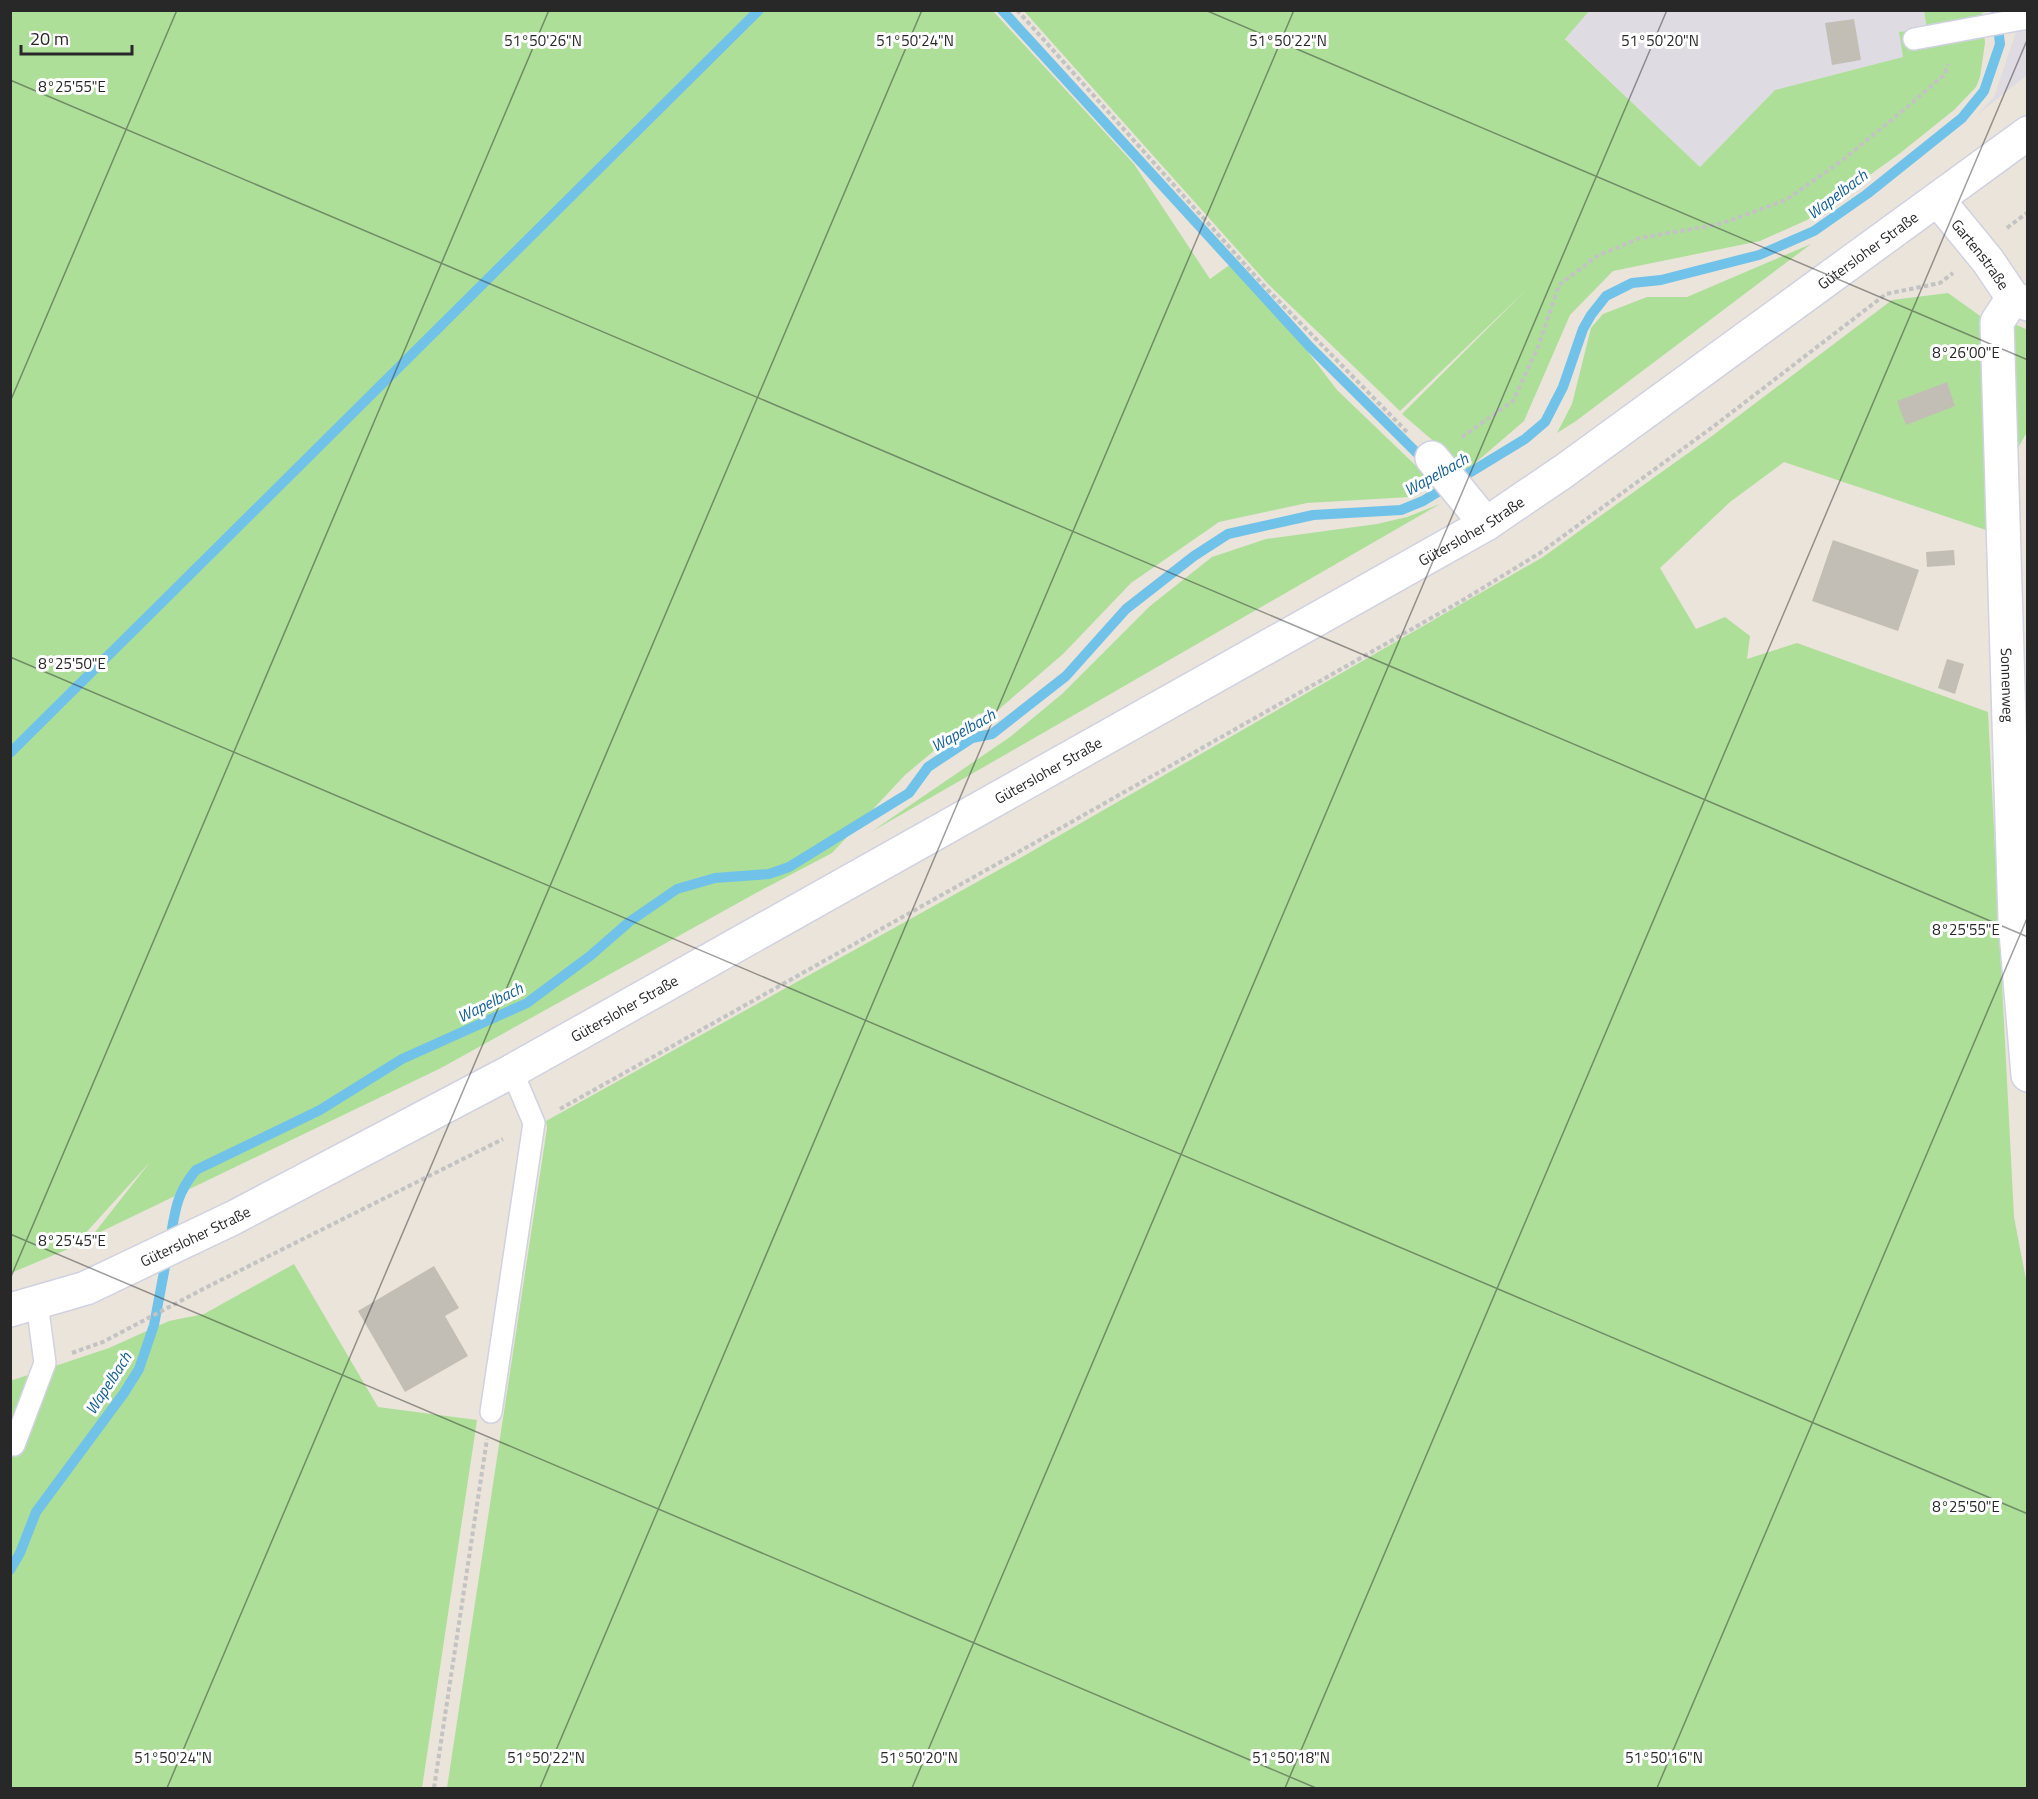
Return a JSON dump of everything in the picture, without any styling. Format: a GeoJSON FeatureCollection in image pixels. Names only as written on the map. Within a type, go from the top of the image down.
{"type":"FeatureCollection","features":[{"type":"Feature","properties":{"kind":"main road","name":"Gütersloher Straße"},"geometry":{"type":"LineString","coordinates":[[24,1306],[86,1288],[233,1218],[512,1071],[1486,524],[1564,471],[2028,133]]}},
{"type":"Feature","properties":{"kind":"main road","name":"Gartenstraße"},"geometry":{"type":"LineString","coordinates":[[1938,200],[2020,301]]}},
{"type":"Feature","properties":{"kind":"main road","name":"Sonnenweg"},"geometry":{"type":"LineString","coordinates":[[2020,301],[1997,322],[2015,920],[2028,1075]]}},
{"type":"Feature","properties":{"kind":"main road"},"geometry":{"type":"LineString","coordinates":[[1432,458],[1486,524]]}},
{"type":"Feature","properties":{"kind":"lane"},"geometry":{"type":"LineString","coordinates":[[1914,39],[2028,18]]}},
{"type":"Feature","properties":{"kind":"lane"},"geometry":{"type":"LineString","coordinates":[[491,1412],[534,1123],[512,1071]]}},
{"type":"Feature","properties":{"kind":"lane"},"geometry":{"type":"LineString","coordinates":[[14,1445],[45,1362],[24,1306]]}},
{"type":"Feature","properties":{"kind":"path"},"geometry":{"type":"LineString","coordinates":[[1017,10],[1266,288],[1432,458],[1513,401],[1538,346],[1559,285],[1597,256],[1640,238],[1719,224],[1786,200],[1844,159],[1945,74],[1957,30]]}},
{"type":"Feature","properties":{"kind":"path"},"geometry":{"type":"LineString","coordinates":[[103,1342],[205,1288],[534,1123],[1033,845],[1463,600],[1540,553],[1714,426],[1886,294],[1940,283],[1979,250]]}},
{"type":"Feature","properties":{"kind":"path"},"geometry":{"type":"LineString","coordinates":[[434,1788],[491,1412]]}},
{"type":"Feature","properties":{"kind":"shaded area"},"geometry":{"type":"Polygon","coordinates":[[[1589,10],[1924,11],[1927,29],[1903,57],[1775,90],[1700,167],[1565,38],[1589,10]]]}},
{"type":"Feature","properties":{"kind":"shaded area"},"geometry":{"type":"Polygon","coordinates":[[[2013,11],[2027,11],[2027,75],[1977,115],[1994,97],[2016,32],[2013,11]]]}},
{"type":"Feature","properties":{"kind":"green space"},"geometry":{"type":"Polygon","coordinates":[[[11,11],[993,11],[1134,164],[1210,279],[1235,261],[1259,288],[1337,390],[1434,483],[1410,497],[1307,503],[1219,522],[1131,583],[1063,654],[997,711],[978,714],[905,775],[832,853],[441,1068],[92,1236],[150,1162],[73,1247],[11,1273],[11,11]]]}},
{"type":"Feature","properties":{"kind":"green space"},"geometry":{"type":"Polygon","coordinates":[[[1024,11],[1589,11],[1565,39],[1700,167],[1775,90],[1903,57],[1899,32],[1927,29],[1924,11],[1990,11],[1982,13],[1985,43],[1980,77],[1976,87],[1954,110],[1899,154],[1807,220],[1760,241],[1613,271],[1570,315],[1524,421],[1467,470],[1402,414],[1526,290],[1400,411],[1268,284],[1024,11]]]}},
{"type":"Feature","properties":{"kind":"green space"},"geometry":{"type":"Polygon","coordinates":[[[1811,244],[1557,433],[1572,404],[1591,328],[1603,314],[1647,297],[1687,297],[1811,244]]]}},
{"type":"Feature","properties":{"kind":"green space"},"geometry":{"type":"Polygon","coordinates":[[[1948,293],[1983,318],[1989,531],[1784,462],[1730,502],[1660,568],[1696,629],[1725,617],[1750,636],[1747,659],[1797,643],[1988,712],[2014,1217],[2028,1290],[2027,1788],[447,1788],[547,1128],[546,1121],[1022,857],[1543,557],[1712,436],[1892,300],[1948,293]]]}},
{"type":"Feature","properties":{"kind":"green space"},"geometry":{"type":"Polygon","coordinates":[[[2012,323],[2028,330],[2027,432],[2015,453],[2012,323]]]}},
{"type":"Feature","properties":{"kind":"green space"},"geometry":{"type":"Polygon","coordinates":[[[1440,504],[871,832],[1010,737],[1062,694],[1150,606],[1212,557],[1266,539],[1377,524],[1407,517],[1440,504]]]}},
{"type":"Feature","properties":{"kind":"green space"},"geometry":{"type":"Polygon","coordinates":[[[294,1264],[378,1407],[477,1420],[422,1788],[11,1788],[10,1381],[109,1348],[169,1321],[204,1314],[294,1264]]]}},
{"type":"Feature","properties":{"kind":"building"},"geometry":{"type":"Polygon","coordinates":[[[1854,19],[1861,60],[1832,65],[1825,23],[1854,19]]]}},
{"type":"Feature","properties":{"kind":"building"},"geometry":{"type":"Polygon","coordinates":[[[1947,382],[1955,406],[1906,425],[1897,401],[1947,382]]]}},
{"type":"Feature","properties":{"kind":"building"},"geometry":{"type":"Polygon","coordinates":[[[1833,540],[1919,570],[1898,631],[1812,601],[1833,540]]]}},
{"type":"Feature","properties":{"kind":"building"},"geometry":{"type":"Polygon","coordinates":[[[1954,550],[1955,565],[1927,567],[1926,552],[1954,550]]]}},
{"type":"Feature","properties":{"kind":"building"},"geometry":{"type":"Polygon","coordinates":[[[1947,659],[1964,664],[1955,694],[1938,688],[1947,659]]]}},
{"type":"Feature","properties":{"kind":"building"},"geometry":{"type":"Polygon","coordinates":[[[434,1266],[459,1308],[445,1316],[468,1356],[405,1392],[358,1311],[434,1266]]]}},
{"type":"Feature","properties":{"kind":"waterway"},"geometry":{"type":"LineString","coordinates":[[10,753],[759,10]]}},
{"type":"Feature","properties":{"kind":"waterway"},"geometry":{"type":"LineString","coordinates":[[1002,10],[1310,347],[1425,461]]}},
{"type":"Feature","properties":{"kind":"waterway","name":"Wapelbach"},"geometry":{"type":"LineString","coordinates":[[170,1241],[180,1195],[196,1170],[320,1110],[402,1059],[527,1003],[590,956],[629,922],[677,889],[715,878],[769,874],[789,867],[909,793],[928,767],[972,738],[992,734],[1066,676],[1126,609],[1194,556],[1228,534],[1313,515],[1401,510],[1423,501],[1525,439],[1545,422],[1563,387],[1583,329],[1606,296],[1632,283],[1661,280],[1759,255],[1814,231],[1867,194],[1962,118],[1984,91],[2000,44],[1996,10]]}},
{"type":"Feature","properties":{"kind":"waterway","name":"Wapelbach"},"geometry":{"type":"LineString","coordinates":[[10,1570],[20,1553],[36,1512],[124,1393],[139,1369],[154,1325],[167,1256]]}}]}
